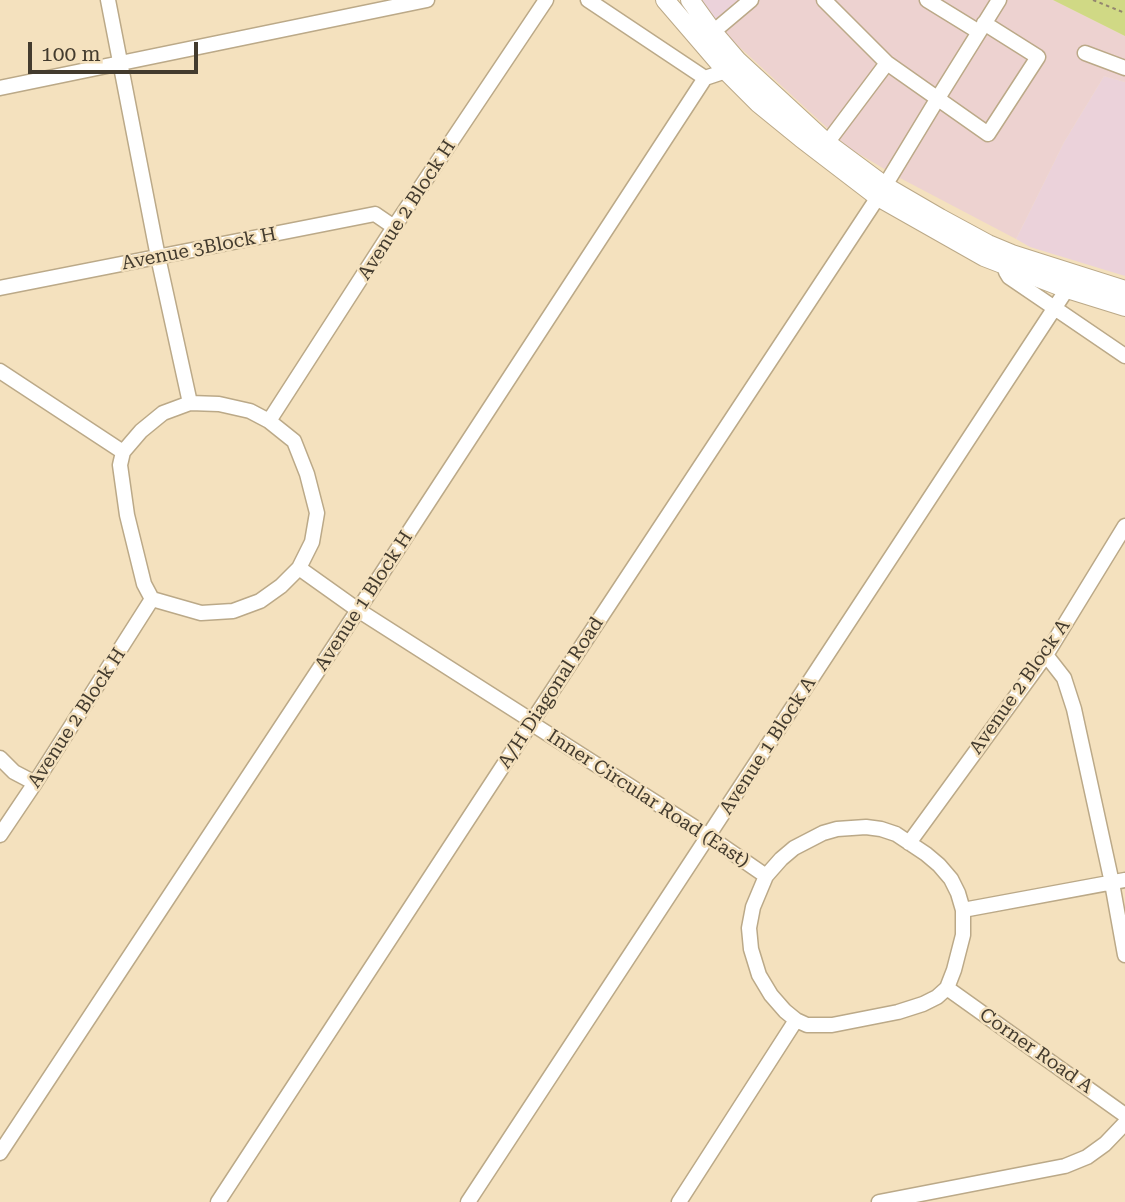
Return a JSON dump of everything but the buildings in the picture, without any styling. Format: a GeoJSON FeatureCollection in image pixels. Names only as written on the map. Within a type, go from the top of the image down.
{"type":"FeatureCollection","features":[{"type":"Feature","properties":{"kind":"main road"},"geometry":{"type":"LineString","coordinates":[[665,0],[731,65],[882,191]]}},
{"type":"Feature","properties":{"kind":"main road"},"geometry":{"type":"LineString","coordinates":[[690,0],[758,103],[801,138],[957,243],[984,257],[1009,260],[1125,290]]}},
{"type":"Feature","properties":{"kind":"main road"},"geometry":{"type":"LineString","coordinates":[[1009,260],[1067,289],[1125,307]]}},
{"type":"Feature","properties":{"kind":"street"},"geometry":{"type":"LineString","coordinates":[[108,0],[158,257],[190,403]]}},
{"type":"Feature","properties":{"kind":"street"},"geometry":{"type":"LineString","coordinates":[[0,88],[427,0]]}},
{"type":"Feature","properties":{"kind":"street","name":"Avenue 2 Block H"},"geometry":{"type":"LineString","coordinates":[[269,421],[394,227],[546,0]]}},
{"type":"Feature","properties":{"kind":"street"},"geometry":{"type":"LineString","coordinates":[[587,0],[705,78],[731,65]]}},
{"type":"Feature","properties":{"kind":"street"},"geometry":{"type":"LineString","coordinates":[[713,32],[751,0]]}},
{"type":"Feature","properties":{"kind":"street"},"geometry":{"type":"LineString","coordinates":[[829,2],[887,63],[988,134],[1038,57],[927,0]]}},
{"type":"Feature","properties":{"kind":"street","name":"A/H Diagonal Road"},"geometry":{"type":"LineString","coordinates":[[218,1202],[882,191],[999,0]]}},
{"type":"Feature","properties":{"kind":"street"},"geometry":{"type":"LineString","coordinates":[[1085,53],[1125,68]]}},
{"type":"Feature","properties":{"kind":"street"},"geometry":{"type":"LineString","coordinates":[[827,143],[887,63]]}},
{"type":"Feature","properties":{"kind":"street","name":"Avenue 1 Block H"},"geometry":{"type":"LineString","coordinates":[[0,1153],[705,78]]}},
{"type":"Feature","properties":{"kind":"street","name":"Avenue 3Block H"},"geometry":{"type":"LineString","coordinates":[[0,288],[375,214],[394,227]]}},
{"type":"Feature","properties":{"kind":"street"},"geometry":{"type":"LineString","coordinates":[[1009,260],[1006,272],[1009,277],[1125,356]]}},
{"type":"Feature","properties":{"kind":"street","name":"Avenue 1 Block A"},"geometry":{"type":"LineString","coordinates":[[468,1202],[1067,289]]}},
{"type":"Feature","properties":{"kind":"street"},"geometry":{"type":"LineString","coordinates":[[0,372],[123,452]]}},
{"type":"Feature","properties":{"kind":"street"},"geometry":{"type":"LineString","coordinates":[[190,403],[219,404],[250,411],[269,421],[294,441],[307,474],[317,513],[312,542],[299,568],[281,586],[260,601],[233,611],[201,613],[152,599],[144,584],[127,515],[120,465],[123,452],[141,431],[163,413],[190,403]]}},
{"type":"Feature","properties":{"kind":"street","name":"Avenue 2 Block A"},"geometry":{"type":"LineString","coordinates":[[909,843],[1046,655],[1125,526]]}},
{"type":"Feature","properties":{"kind":"street","name":"Inner Circular Road (East)"},"geometry":{"type":"LineString","coordinates":[[299,568],[358,610],[766,876]]}},
{"type":"Feature","properties":{"kind":"street","name":"Avenue 2 Block H"},"geometry":{"type":"LineString","coordinates":[[0,835],[152,599]]}},
{"type":"Feature","properties":{"kind":"street"},"geometry":{"type":"LineString","coordinates":[[1046,655],[1064,678],[1074,709],[1119,881],[1125,955]]}},
{"type":"Feature","properties":{"kind":"street"},"geometry":{"type":"LineString","coordinates":[[0,758],[14,772],[35,783]]}},
{"type":"Feature","properties":{"kind":"street"},"geometry":{"type":"LineString","coordinates":[[837,829],[881,829],[896,834],[909,843],[945,872],[958,893],[963,909],[963,935],[947,988],[930,1001],[898,1012],[832,1025],[807,1025],[796,1020],[771,996],[759,975],[751,948],[749,928],[753,907],[766,876],[780,859],[794,848],[837,829]]}},
{"type":"Feature","properties":{"kind":"street"},"geometry":{"type":"LineString","coordinates":[[963,909],[1119,881]]}},
{"type":"Feature","properties":{"kind":"street","name":"Corner Road A"},"geometry":{"type":"LineString","coordinates":[[947,988],[1125,1115]]}},
{"type":"Feature","properties":{"kind":"street"},"geometry":{"type":"LineString","coordinates":[[679,1202],[796,1020]]}},
{"type":"Feature","properties":{"kind":"street"},"geometry":{"type":"LineString","coordinates":[[879,1202],[1065,1166],[1096,1151],[1125,1123]]}},
{"type":"Feature","properties":{"kind":"path"},"geometry":{"type":"LineString","coordinates":[[1093,0],[1125,13]]}},
{"type":"Feature","properties":{"kind":"shaded area"},"geometry":{"type":"Polygon","coordinates":[[[702,0],[760,0],[721,30],[702,0]]]}},
{"type":"Feature","properties":{"kind":"shaded area"},"geometry":{"type":"Polygon","coordinates":[[[760,0],[1053,0],[1125,36],[1125,82],[1104,76],[1064,142],[1016,239],[849,148],[721,30],[760,0]]]}},
{"type":"Feature","properties":{"kind":"shaded area"},"geometry":{"type":"Polygon","coordinates":[[[1104,76],[1125,82],[1125,276],[1030,247],[1016,239],[1064,142],[1104,76]]]}},
{"type":"Feature","properties":{"kind":"green space"},"geometry":{"type":"Polygon","coordinates":[[[1053,0],[1125,0],[1125,36],[1053,0]]]}}]}
